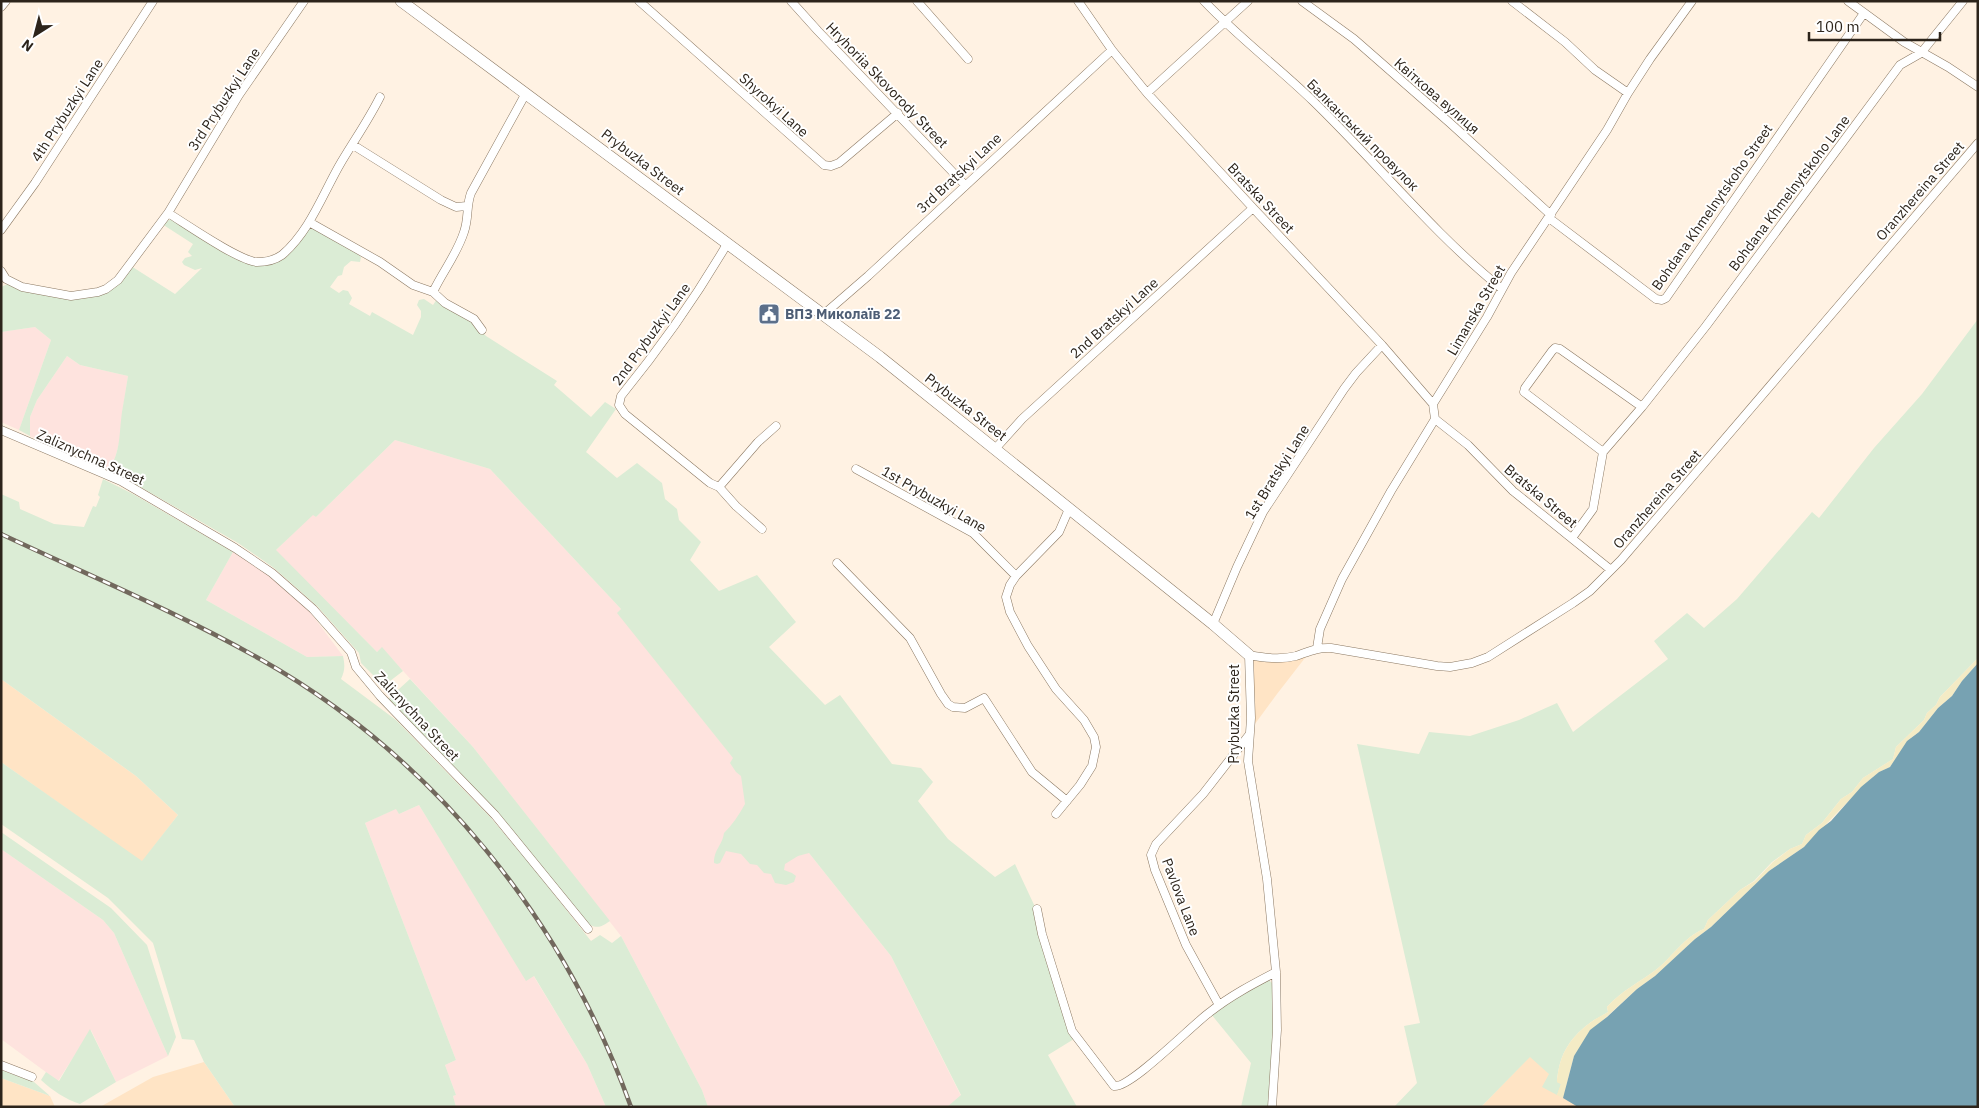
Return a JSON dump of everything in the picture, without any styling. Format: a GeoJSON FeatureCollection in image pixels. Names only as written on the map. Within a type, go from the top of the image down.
{"type":"FeatureCollection","features":[{"type":"Feature","properties":{"kind":"street"},"geometry":{"type":"LineString","coordinates":[[1,7],[6,1]]}},
{"type":"Feature","properties":{"kind":"street","name":"4th Prybuzkyi Lane"},"geometry":{"type":"LineString","coordinates":[[2,231],[153,1]]}},
{"type":"Feature","properties":{"kind":"street","name":"3rd Prybuzkyi Lane"},"geometry":{"type":"LineString","coordinates":[[1,271],[6,278],[22,287],[71,296],[98,292],[118,280],[168,213],[239,95],[304,1]]}},
{"type":"Feature","properties":{"kind":"street","name":"Prybuzka Street"},"geometry":{"type":"LineString","coordinates":[[401,1],[823,315],[995,449],[1249,655],[1251,718],[1248,761],[1267,879],[1276,972],[1277,1030],[1272,1107]]}},
{"type":"Feature","properties":{"kind":"street","name":"Shyrokyi Lane"},"geometry":{"type":"LineString","coordinates":[[639,1],[824,165],[831,166],[838,163],[898,113]]}},
{"type":"Feature","properties":{"kind":"street","name":"Hryhoriia Skovorody Street"},"geometry":{"type":"LineString","coordinates":[[791,1],[865,82],[898,113],[965,185]]}},
{"type":"Feature","properties":{"kind":"street"},"geometry":{"type":"LineString","coordinates":[[918,1],[968,59]]}},
{"type":"Feature","properties":{"kind":"street","name":"Bratska Street"},"geometry":{"type":"LineString","coordinates":[[1078,1],[1112,50],[1148,93],[1382,345],[1433,404]]}},
{"type":"Feature","properties":{"kind":"street","name":"Балканський провулок"},"geometry":{"type":"LineString","coordinates":[[1204,1],[1225,23],[1313,101],[1472,265],[1502,290]]}},
{"type":"Feature","properties":{"kind":"street"},"geometry":{"type":"LineString","coordinates":[[1148,93],[1248,1]]}},
{"type":"Feature","properties":{"kind":"street","name":"Квіткова вулиця"},"geometry":{"type":"LineString","coordinates":[[1302,1],[1354,39],[1550,216]]}},
{"type":"Feature","properties":{"kind":"street"},"geometry":{"type":"LineString","coordinates":[[1512,1],[1565,42],[1595,70],[1628,93]]}},
{"type":"Feature","properties":{"kind":"street","name":"Limanska Street"},"geometry":{"type":"LineString","coordinates":[[1433,404],[1502,290],[1607,130],[1628,93],[1692,1]]}},
{"type":"Feature","properties":{"kind":"street"},"geometry":{"type":"LineString","coordinates":[[1848,1],[1921,53],[1948,67],[1978,87]]}},
{"type":"Feature","properties":{"kind":"street","name":"Bohdana Khmelnytskoho Lane"},"geometry":{"type":"LineString","coordinates":[[1572,538],[1593,509],[1604,452],[1706,326],[1900,65],[1921,53],[1964,1]]}},
{"type":"Feature","properties":{"kind":"street","name":"Bohdana Khmelnytskoho Street"},"geometry":{"type":"LineString","coordinates":[[1550,216],[1656,299],[1662,300],[1666,298],[1864,13]]}},
{"type":"Feature","properties":{"kind":"street","name":"3rd Bratskyi Lane"},"geometry":{"type":"LineString","coordinates":[[823,315],[868,276],[1112,50]]}},
{"type":"Feature","properties":{"kind":"street"},"geometry":{"type":"LineString","coordinates":[[433,292],[456,252],[464,232],[468,216],[467,206],[474,187],[526,93]]}},
{"type":"Feature","properties":{"kind":"street"},"geometry":{"type":"LineString","coordinates":[[168,213],[240,257],[256,262],[277,258],[289,248],[309,222],[340,164],[380,97]]}},
{"type":"Feature","properties":{"kind":"street","name":"Oranzhereina Street"},"geometry":{"type":"LineString","coordinates":[[1249,655],[1276,659],[1295,656],[1317,648],[1331,648],[1450,667],[1488,657],[1562,611],[1590,591],[1611,570],[1978,143]]}},
{"type":"Feature","properties":{"kind":"street"},"geometry":{"type":"LineString","coordinates":[[353,144],[448,204],[467,206]]}},
{"type":"Feature","properties":{"kind":"street","name":"2nd Bratskyi Lane"},"geometry":{"type":"LineString","coordinates":[[995,449],[1022,418],[1253,208]]}},
{"type":"Feature","properties":{"kind":"street"},"geometry":{"type":"LineString","coordinates":[[309,222],[380,262],[413,285],[433,292],[446,304],[474,320],[482,330]]}},
{"type":"Feature","properties":{"kind":"street","name":"2nd Prybuzkyi Lane"},"geometry":{"type":"LineString","coordinates":[[727,244],[711,272],[670,332],[621,396],[619,405],[625,414],[710,483],[719,486],[736,506],[762,529]]}},
{"type":"Feature","properties":{"kind":"street","name":"1st Bratskyi Lane"},"geometry":{"type":"LineString","coordinates":[[1213,624],[1263,512],[1344,389],[1382,345]]}},
{"type":"Feature","properties":{"kind":"street"},"geometry":{"type":"LineString","coordinates":[[1604,452],[1524,392],[1552,351],[1555,348],[1560,349],[1642,407]]}},
{"type":"Feature","properties":{"kind":"street"},"geometry":{"type":"LineString","coordinates":[[1317,648],[1320,629],[1342,579],[1391,491],[1435,419],[1433,404]]}},
{"type":"Feature","properties":{"kind":"street","name":"Bratska Street"},"geometry":{"type":"LineString","coordinates":[[1435,419],[1468,444],[1513,491],[1611,570]]}},
{"type":"Feature","properties":{"kind":"street"},"geometry":{"type":"LineString","coordinates":[[719,486],[758,442],[776,426]]}},
{"type":"Feature","properties":{"kind":"street","name":"Zaliznychna Street"},"geometry":{"type":"LineString","coordinates":[[1,430],[128,486],[235,548],[272,573],[313,609],[351,652],[356,667],[380,696],[495,815],[588,929]]}},
{"type":"Feature","properties":{"kind":"street","name":"1st Prybuzkyi Lane"},"geometry":{"type":"LineString","coordinates":[[856,469],[973,533],[1016,576]]}},
{"type":"Feature","properties":{"kind":"street"},"geometry":{"type":"LineString","coordinates":[[1056,814],[1092,766],[1096,747],[1094,737],[1084,720],[1056,689],[1028,646],[1010,612],[1006,597],[1010,585],[1016,576],[1059,532],[1069,509]]}},
{"type":"Feature","properties":{"kind":"street"},"geometry":{"type":"LineString","coordinates":[[837,563],[910,638],[948,704],[965,708],[984,698],[1032,772],[1067,801]]}},
{"type":"Feature","properties":{"kind":"street","name":"Pavlova Lane"},"geometry":{"type":"LineString","coordinates":[[1219,1005],[1186,945],[1151,855],[1156,844],[1203,794],[1249,735]]}},
{"type":"Feature","properties":{"kind":"street"},"geometry":{"type":"LineString","coordinates":[[1037,909],[1042,934],[1072,1031],[1114,1086],[1124,1084],[1219,1005],[1276,972]]}},
{"type":"Feature","properties":{"kind":"street"},"geometry":{"type":"LineString","coordinates":[[1,1065],[32,1076]]}},
{"type":"Feature","properties":{"kind":"shaded area"},"geometry":{"type":"Polygon","coordinates":[[[35,327],[51,340],[19,430],[1,422],[1,332],[35,327]]]}},
{"type":"Feature","properties":{"kind":"shaded area"},"geometry":{"type":"Polygon","coordinates":[[[67,356],[80,365],[128,376],[122,414],[121,436],[114,462],[109,469],[30,436],[30,417],[37,400],[67,356]]]}},
{"type":"Feature","properties":{"kind":"shaded area"},"geometry":{"type":"Polygon","coordinates":[[[395,440],[490,469],[621,609],[618,613],[891,956],[961,1096],[947,1107],[708,1107],[702,1090],[621,936],[473,747],[382,648],[377,652],[275,551],[313,514],[316,517],[395,440]]]}},
{"type":"Feature","properties":{"kind":"shaded area"},"geometry":{"type":"Polygon","coordinates":[[[1,533],[170,612],[261,659],[324,700],[366,731],[412,771],[445,805],[393,755],[324,701],[261,660],[169,613],[1,536],[1,533]]]}},
{"type":"Feature","properties":{"kind":"shaded area"},"geometry":{"type":"Polygon","coordinates":[[[233,552],[270,576],[310,612],[343,656],[307,657],[206,600],[233,552]]]}},
{"type":"Feature","properties":{"kind":"shaded area"},"geometry":{"type":"Polygon","coordinates":[[[1308,654],[1277,694],[1252,728],[1252,659],[1308,654]]]}},
{"type":"Feature","properties":{"kind":"shaded area"},"geometry":{"type":"Polygon","coordinates":[[[1,679],[136,776],[178,815],[142,862],[1,762],[1,679]]]}},
{"type":"Feature","properties":{"kind":"shaded area"},"geometry":{"type":"Polygon","coordinates":[[[419,805],[526,980],[533,975],[587,1064],[606,1107],[456,1107],[453,1096],[456,1095],[445,1065],[456,1060],[365,823],[397,808],[399,814],[419,805]]]}},
{"type":"Feature","properties":{"kind":"shaded area"},"geometry":{"type":"Polygon","coordinates":[[[447,807],[477,838],[508,876],[565,962],[593,1014],[616,1063],[631,1107],[592,1014],[564,963],[507,877],[447,807]]]}},
{"type":"Feature","properties":{"kind":"shaded area"},"geometry":{"type":"Polygon","coordinates":[[[1,849],[103,920],[114,933],[168,1056],[116,1082],[91,1030],[58,1081],[1,1039],[1,849]]]}},
{"type":"Feature","properties":{"kind":"shaded area"},"geometry":{"type":"Polygon","coordinates":[[[1530,1056],[1567,1086],[1578,1107],[1481,1107],[1530,1056]]]}},
{"type":"Feature","properties":{"kind":"shaded area"},"geometry":{"type":"Polygon","coordinates":[[[204,1062],[235,1107],[100,1107],[153,1077],[204,1062]]]}},
{"type":"Feature","properties":{"kind":"shaded area"},"geometry":{"type":"Polygon","coordinates":[[[1,1078],[50,1096],[55,1107],[1,1107],[1,1078]]]}},
{"type":"Feature","properties":{"kind":"green space"},"geometry":{"type":"Polygon","coordinates":[[[171,219],[239,258],[273,261],[306,229],[312,226],[355,251],[361,257],[360,262],[351,261],[344,267],[342,275],[338,276],[330,287],[339,293],[343,290],[348,291],[352,298],[349,304],[370,316],[372,312],[413,335],[421,317],[421,311],[417,305],[419,300],[424,299],[433,305],[437,299],[471,320],[486,336],[557,381],[554,385],[591,417],[605,402],[616,409],[586,452],[617,478],[637,463],[662,483],[665,499],[677,509],[679,520],[701,542],[690,560],[719,591],[757,575],[796,622],[769,647],[825,705],[840,695],[892,764],[921,768],[933,782],[918,801],[948,839],[995,877],[1015,864],[1036,909],[1074,1039],[1048,1055],[1077,1107],[947,1107],[961,1095],[891,956],[809,853],[798,856],[785,864],[784,870],[796,876],[794,882],[786,885],[775,883],[771,874],[764,873],[757,865],[750,864],[741,854],[726,851],[720,863],[714,863],[715,854],[724,833],[745,804],[741,776],[730,763],[733,758],[617,613],[621,609],[490,469],[395,440],[316,517],[313,515],[276,550],[377,652],[382,647],[403,671],[390,681],[384,682],[377,679],[361,663],[359,653],[317,606],[274,568],[238,543],[109,469],[118,449],[128,376],[80,365],[67,356],[37,400],[30,417],[30,436],[19,430],[51,340],[35,327],[1,332],[1,287],[10,283],[56,295],[98,294],[131,266],[175,294],[202,268],[195,270],[184,265],[182,262],[185,258],[192,256],[188,252],[193,244],[162,224],[171,219]]]}},
{"type":"Feature","properties":{"kind":"green space"},"geometry":{"type":"Polygon","coordinates":[[[1978,319],[1978,658],[1940,697],[1936,705],[1927,713],[1924,720],[1896,747],[1893,759],[1863,778],[1852,792],[1841,799],[1822,823],[1806,835],[1802,844],[1790,849],[1772,862],[1754,881],[1740,890],[1708,920],[1704,929],[1690,937],[1657,969],[1618,996],[1607,1007],[1608,1012],[1579,1032],[1568,1046],[1560,1062],[1557,1082],[1561,1084],[1557,1095],[1542,1087],[1549,1074],[1530,1057],[1481,1107],[1394,1107],[1417,1083],[1404,1026],[1420,1023],[1357,744],[1419,754],[1429,732],[1470,736],[1519,720],[1557,703],[1573,732],[1668,659],[1654,641],[1687,613],[1704,628],[1737,599],[1812,512],[1819,518],[1874,448],[1922,394],[1978,319]]]}},
{"type":"Feature","properties":{"kind":"green space"},"geometry":{"type":"Polygon","coordinates":[[[103,479],[133,494],[233,552],[206,600],[307,657],[343,656],[344,668],[341,679],[396,720],[491,818],[591,941],[600,935],[612,943],[621,936],[702,1090],[708,1107],[631,1107],[603,1038],[570,972],[530,909],[486,850],[436,794],[382,744],[323,698],[229,641],[132,593],[1,533],[1,494],[19,502],[20,509],[54,524],[84,527],[93,506],[96,507],[100,497],[98,495],[103,479]]]}},
{"type":"Feature","properties":{"kind":"green space"},"geometry":{"type":"Polygon","coordinates":[[[1,536],[165,611],[260,660],[323,700],[382,745],[436,795],[485,850],[530,910],[569,972],[602,1038],[630,1107],[606,1107],[587,1064],[534,976],[526,981],[419,805],[399,814],[396,809],[365,823],[456,1060],[445,1065],[456,1095],[453,1096],[456,1107],[235,1107],[204,1062],[194,1040],[182,1039],[153,943],[108,898],[1,824],[1,762],[142,861],[178,815],[136,776],[1,679],[1,536]]]}},
{"type":"Feature","properties":{"kind":"green space"},"geometry":{"type":"Polygon","coordinates":[[[410,679],[473,747],[610,921],[599,927],[588,924],[498,812],[388,699],[410,679]]]}},
{"type":"Feature","properties":{"kind":"green space"},"geometry":{"type":"Polygon","coordinates":[[[1,832],[111,908],[147,945],[176,1037],[168,1056],[114,933],[103,920],[1,849],[1,832]]]}},
{"type":"Feature","properties":{"kind":"green space"},"geometry":{"type":"Polygon","coordinates":[[[1269,980],[1272,983],[1274,1029],[1270,1107],[1241,1107],[1251,1063],[1211,1014],[1240,994],[1269,980]]]}},
{"type":"Feature","properties":{"kind":"green space"},"geometry":{"type":"Polygon","coordinates":[[[90,1029],[116,1082],[80,1104],[59,1094],[41,1080],[46,1072],[59,1081],[90,1029]]]}},
{"type":"Feature","properties":{"kind":"green space"},"geometry":{"type":"Polygon","coordinates":[[[1,1070],[34,1082],[50,1096],[1,1078],[1,1070]]]}},
{"type":"Feature","properties":{"kind":"sand"},"geometry":{"type":"Polygon","coordinates":[[[1978,658],[1978,663],[1952,696],[1938,708],[1919,732],[1912,737],[1890,767],[1879,772],[1865,784],[1804,847],[1769,871],[1711,927],[1602,1021],[1574,1056],[1563,1098],[1557,1095],[1561,1084],[1557,1082],[1560,1062],[1568,1046],[1579,1032],[1608,1012],[1607,1007],[1618,996],[1657,969],[1690,937],[1704,929],[1708,920],[1740,890],[1755,881],[1773,862],[1790,849],[1802,844],[1806,835],[1822,823],[1841,799],[1852,792],[1863,778],[1893,759],[1896,747],[1924,720],[1927,713],[1936,705],[1940,697],[1978,658]]]}},
{"type":"Feature","properties":{"kind":"water"},"geometry":{"type":"Polygon","coordinates":[[[1978,663],[1978,1107],[1578,1107],[1563,1098],[1574,1056],[1590,1030],[1711,927],[1769,871],[1804,847],[1819,830],[1831,821],[1861,787],[1879,772],[1890,767],[1907,741],[1919,732],[1938,708],[1952,696],[1978,663]]]}},
{"type":"Feature","properties":{"kind":"railway"},"geometry":{"type":"LineString","coordinates":[[1,534],[165,610],[260,659],[323,699],[382,744],[436,795],[486,850],[530,909],[569,972],[603,1038],[631,1107]]}},
{"type":"Feature","properties":{"kind":"place","name":"ВПЗ Миколаїв 22"},"geometry":{"type":"Point","coordinates":[769,314]}}]}
